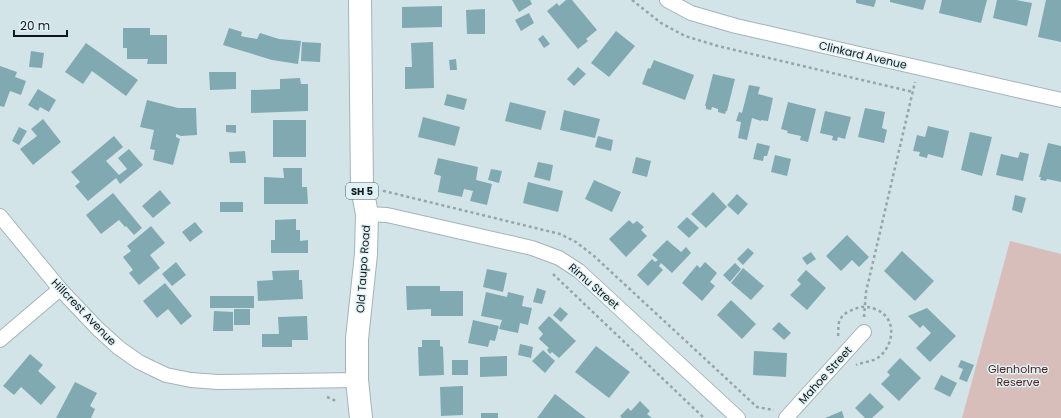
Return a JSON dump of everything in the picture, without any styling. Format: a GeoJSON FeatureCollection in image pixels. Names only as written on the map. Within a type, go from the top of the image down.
{"type":"FeatureCollection","features":[{"type":"Feature","properties":{"kind":"highway","name":"Old Taupo Road"},"geometry":{"type":"LineString","coordinates":[[360,0],[362,188],[367,214],[366,254],[357,338],[357,380],[361,418]]}},
{"type":"Feature","properties":{"kind":"street","name":"Clinkard Avenue"},"geometry":{"type":"LineString","coordinates":[[668,0],[691,12],[736,26],[1061,100]]}},
{"type":"Feature","properties":{"kind":"street","name":"Rimu Street"},"geometry":{"type":"LineString","coordinates":[[367,214],[387,215],[520,245],[559,258],[579,271],[738,418]]}},
{"type":"Feature","properties":{"kind":"street","name":"Hillcrest Avenue"},"geometry":{"type":"LineString","coordinates":[[0,216],[60,289],[97,328],[118,348],[139,362],[166,375],[191,380],[218,382],[357,380]]}},
{"type":"Feature","properties":{"kind":"street"},"geometry":{"type":"LineString","coordinates":[[0,340],[60,289]]}},
{"type":"Feature","properties":{"kind":"street","name":"Mahoe Street"},"geometry":{"type":"LineString","coordinates":[[786,418],[864,332]]}},
{"type":"Feature","properties":{"kind":"path"},"geometry":{"type":"LineString","coordinates":[[632,0],[660,23],[685,36],[718,46],[913,92]]}},
{"type":"Feature","properties":{"kind":"path"},"geometry":{"type":"LineString","coordinates":[[864,332],[866,292],[919,68]]}},
{"type":"Feature","properties":{"kind":"path"},"geometry":{"type":"LineString","coordinates":[[548,269],[704,418]]}},
{"type":"Feature","properties":{"kind":"green space","name":"Glenholme Reserve"},"geometry":{"type":"Polygon","coordinates":[[[1010,241],[1061,254],[1061,418],[962,418],[1010,241]]]}},
{"type":"Feature","properties":{"kind":"building"},"geometry":{"type":"Polygon","coordinates":[[[512,0],[530,0],[532,4],[519,12],[512,0]]]}},
{"type":"Feature","properties":{"kind":"building"},"geometry":{"type":"Polygon","coordinates":[[[566,0],[572,0],[597,30],[586,39],[588,41],[578,49],[547,11],[557,3],[559,6],[566,0]]]}},
{"type":"Feature","properties":{"kind":"building"},"geometry":{"type":"Polygon","coordinates":[[[856,0],[876,0],[874,7],[856,3],[856,0]]]}},
{"type":"Feature","properties":{"kind":"building"},"geometry":{"type":"Polygon","coordinates":[[[890,0],[926,0],[923,10],[890,2],[890,0]]]}},
{"type":"Feature","properties":{"kind":"building"},"geometry":{"type":"Polygon","coordinates":[[[942,0],[987,0],[981,23],[939,13],[942,0]]]}},
{"type":"Feature","properties":{"kind":"building"},"geometry":{"type":"Polygon","coordinates":[[[997,0],[1016,0],[1032,3],[1027,26],[993,18],[997,0]]]}},
{"type":"Feature","properties":{"kind":"building"},"geometry":{"type":"Polygon","coordinates":[[[1046,0],[1061,0],[1061,42],[1038,37],[1046,0]]]}},
{"type":"Feature","properties":{"kind":"building"},"geometry":{"type":"Polygon","coordinates":[[[442,6],[442,27],[402,28],[402,7],[442,6]]]}},
{"type":"Feature","properties":{"kind":"building"},"geometry":{"type":"Polygon","coordinates":[[[485,9],[485,34],[467,34],[466,10],[485,9]]]}},
{"type":"Feature","properties":{"kind":"building"},"geometry":{"type":"Polygon","coordinates":[[[529,13],[534,23],[521,31],[515,20],[529,13]]]}},
{"type":"Feature","properties":{"kind":"building"},"geometry":{"type":"Polygon","coordinates":[[[123,28],[150,28],[150,35],[167,35],[167,64],[147,64],[148,59],[127,59],[127,48],[123,48],[123,28]]]}},
{"type":"Feature","properties":{"kind":"building"},"geometry":{"type":"Polygon","coordinates":[[[229,28],[242,32],[241,36],[245,37],[257,39],[260,33],[279,39],[301,41],[298,64],[272,60],[223,45],[229,28]]]}},
{"type":"Feature","properties":{"kind":"building"},"geometry":{"type":"Polygon","coordinates":[[[616,31],[635,46],[609,77],[591,63],[616,31]]]}},
{"type":"Feature","properties":{"kind":"building"},"geometry":{"type":"Polygon","coordinates":[[[543,35],[550,44],[544,48],[538,39],[543,35]]]}},
{"type":"Feature","properties":{"kind":"building"},"geometry":{"type":"Polygon","coordinates":[[[302,42],[321,43],[320,62],[301,61],[302,42]]]}},
{"type":"Feature","properties":{"kind":"building"},"geometry":{"type":"Polygon","coordinates":[[[433,42],[434,88],[405,89],[405,67],[412,67],[411,43],[433,42]]]}},
{"type":"Feature","properties":{"kind":"building"},"geometry":{"type":"Polygon","coordinates":[[[86,43],[138,80],[126,96],[92,71],[83,84],[65,72],[86,43]]]}},
{"type":"Feature","properties":{"kind":"building"},"geometry":{"type":"Polygon","coordinates":[[[31,51],[44,53],[42,68],[29,67],[31,51]]]}},
{"type":"Feature","properties":{"kind":"building"},"geometry":{"type":"Polygon","coordinates":[[[456,59],[457,70],[450,70],[449,60],[456,59]]]}},
{"type":"Feature","properties":{"kind":"building"},"geometry":{"type":"Polygon","coordinates":[[[654,60],[694,75],[685,100],[642,84],[648,68],[650,69],[654,60]]]}},
{"type":"Feature","properties":{"kind":"building"},"geometry":{"type":"Polygon","coordinates":[[[0,66],[17,72],[15,77],[26,81],[21,95],[10,91],[4,107],[0,106],[0,66]]]}},
{"type":"Feature","properties":{"kind":"building"},"geometry":{"type":"Polygon","coordinates":[[[578,67],[586,74],[574,86],[567,79],[578,67]]]}},
{"type":"Feature","properties":{"kind":"building"},"geometry":{"type":"Polygon","coordinates":[[[209,72],[236,72],[236,89],[210,90],[209,72]]]}},
{"type":"Feature","properties":{"kind":"building"},"geometry":{"type":"Polygon","coordinates":[[[713,74],[735,79],[725,114],[718,112],[718,109],[712,107],[711,110],[706,109],[705,106],[713,74]]]}},
{"type":"Feature","properties":{"kind":"building"},"geometry":{"type":"Polygon","coordinates":[[[300,78],[301,84],[308,84],[308,111],[251,113],[251,90],[280,89],[280,79],[300,78]]]}},
{"type":"Feature","properties":{"kind":"building"},"geometry":{"type":"Polygon","coordinates":[[[749,85],[760,87],[758,94],[773,98],[768,121],[761,121],[752,118],[747,140],[738,138],[741,122],[736,121],[739,112],[742,113],[749,85]]]}},
{"type":"Feature","properties":{"kind":"building"},"geometry":{"type":"Polygon","coordinates":[[[38,89],[56,100],[49,112],[40,107],[38,111],[28,105],[38,89]]]}},
{"type":"Feature","properties":{"kind":"building"},"geometry":{"type":"Polygon","coordinates":[[[447,94],[467,99],[464,110],[444,105],[447,94]]]}},
{"type":"Feature","properties":{"kind":"building"},"geometry":{"type":"Polygon","coordinates":[[[147,100],[178,108],[196,108],[197,135],[181,136],[176,134],[176,137],[180,139],[173,165],[153,160],[155,150],[150,149],[154,130],[140,127],[147,100]]]}},
{"type":"Feature","properties":{"kind":"building"},"geometry":{"type":"Polygon","coordinates":[[[510,102],[546,111],[541,130],[505,121],[510,102]]]}},
{"type":"Feature","properties":{"kind":"building"},"geometry":{"type":"Polygon","coordinates":[[[788,102],[816,109],[808,142],[800,140],[801,136],[787,133],[788,131],[781,129],[788,102]]]}},
{"type":"Feature","properties":{"kind":"building"},"geometry":{"type":"Polygon","coordinates":[[[865,108],[885,112],[882,128],[887,130],[884,143],[858,137],[865,108]]]}},
{"type":"Feature","properties":{"kind":"building"},"geometry":{"type":"Polygon","coordinates":[[[564,110],[600,119],[595,138],[560,130],[564,110]]]}},
{"type":"Feature","properties":{"kind":"building"},"geometry":{"type":"Polygon","coordinates":[[[825,111],[851,117],[845,139],[838,137],[837,141],[832,140],[833,136],[820,133],[825,111]]]}},
{"type":"Feature","properties":{"kind":"building"},"geometry":{"type":"Polygon","coordinates":[[[423,117],[460,127],[455,146],[418,137],[423,117]]]}},
{"type":"Feature","properties":{"kind":"building"},"geometry":{"type":"Polygon","coordinates":[[[43,119],[61,142],[33,165],[20,149],[37,136],[31,129],[43,119]]]}},
{"type":"Feature","properties":{"kind":"building"},"geometry":{"type":"Polygon","coordinates":[[[273,120],[306,120],[306,157],[273,157],[273,120]]]}},
{"type":"Feature","properties":{"kind":"building"},"geometry":{"type":"Polygon","coordinates":[[[226,125],[236,125],[236,133],[226,132],[226,125]]]}},
{"type":"Feature","properties":{"kind":"building"},"geometry":{"type":"Polygon","coordinates":[[[928,126],[949,131],[943,158],[928,154],[927,158],[919,156],[920,152],[913,151],[917,135],[925,137],[928,126]]]}},
{"type":"Feature","properties":{"kind":"building"},"geometry":{"type":"Polygon","coordinates":[[[19,127],[27,131],[19,145],[12,141],[19,127]]]}},
{"type":"Feature","properties":{"kind":"building"},"geometry":{"type":"Polygon","coordinates":[[[970,132],[992,137],[982,176],[961,170],[970,132]]]}},
{"type":"Feature","properties":{"kind":"building"},"geometry":{"type":"Polygon","coordinates":[[[114,136],[123,147],[106,161],[119,175],[127,169],[118,158],[129,149],[143,165],[120,184],[116,178],[88,201],[75,186],[80,182],[71,172],[114,136]]]}},
{"type":"Feature","properties":{"kind":"building"},"geometry":{"type":"Polygon","coordinates":[[[598,136],[613,140],[611,151],[595,147],[598,136]]]}},
{"type":"Feature","properties":{"kind":"building"},"geometry":{"type":"Polygon","coordinates":[[[757,143],[770,146],[767,156],[764,156],[763,161],[753,159],[757,143]]]}},
{"type":"Feature","properties":{"kind":"building"},"geometry":{"type":"Polygon","coordinates":[[[1048,143],[1061,146],[1061,182],[1047,179],[1046,181],[1040,180],[1041,177],[1039,177],[1048,143]]]}},
{"type":"Feature","properties":{"kind":"building"},"geometry":{"type":"Polygon","coordinates":[[[245,151],[246,163],[230,163],[229,152],[245,151]]]}},
{"type":"Feature","properties":{"kind":"building"},"geometry":{"type":"Polygon","coordinates":[[[1020,152],[1029,154],[1023,181],[996,175],[1001,154],[1018,158],[1020,152]]]}},
{"type":"Feature","properties":{"kind":"building"},"geometry":{"type":"Polygon","coordinates":[[[775,155],[791,159],[787,176],[771,172],[775,155]]]}},
{"type":"Feature","properties":{"kind":"building"},"geometry":{"type":"Polygon","coordinates":[[[636,157],[651,161],[647,177],[632,173],[636,157]]]}},
{"type":"Feature","properties":{"kind":"building"},"geometry":{"type":"Polygon","coordinates":[[[438,158],[478,167],[476,180],[492,184],[487,205],[470,201],[473,191],[464,189],[462,197],[438,192],[441,176],[434,174],[438,158]]]}},
{"type":"Feature","properties":{"kind":"building"},"geometry":{"type":"Polygon","coordinates":[[[538,162],[553,165],[550,181],[534,177],[538,162]]]}},
{"type":"Feature","properties":{"kind":"building"},"geometry":{"type":"Polygon","coordinates":[[[283,168],[302,168],[302,187],[307,187],[308,204],[264,204],[264,177],[284,178],[283,168]]]}},
{"type":"Feature","properties":{"kind":"building"},"geometry":{"type":"Polygon","coordinates":[[[491,169],[502,171],[499,183],[488,180],[491,169]]]}},
{"type":"Feature","properties":{"kind":"building"},"geometry":{"type":"Polygon","coordinates":[[[594,180],[621,192],[612,212],[585,199],[594,180]]]}},
{"type":"Feature","properties":{"kind":"building"},"geometry":{"type":"Polygon","coordinates":[[[528,182],[563,191],[558,212],[523,203],[528,182]]]}},
{"type":"Feature","properties":{"kind":"building"},"geometry":{"type":"Polygon","coordinates":[[[160,190],[171,203],[153,218],[142,206],[160,190]]]}},
{"type":"Feature","properties":{"kind":"building"},"geometry":{"type":"Polygon","coordinates":[[[713,192],[727,207],[706,228],[691,214],[713,192]]]}},
{"type":"Feature","properties":{"kind":"building"},"geometry":{"type":"Polygon","coordinates":[[[113,193],[142,228],[134,235],[119,220],[101,234],[86,215],[113,193]]]}},
{"type":"Feature","properties":{"kind":"building"},"geometry":{"type":"Polygon","coordinates":[[[737,194],[748,204],[738,215],[727,205],[737,194]]]}},
{"type":"Feature","properties":{"kind":"building"},"geometry":{"type":"Polygon","coordinates":[[[1015,195],[1026,198],[1022,213],[1012,210],[1015,195]]]}},
{"type":"Feature","properties":{"kind":"building"},"geometry":{"type":"Polygon","coordinates":[[[220,202],[243,202],[243,212],[220,212],[220,202]]]}},
{"type":"Feature","properties":{"kind":"building"},"geometry":{"type":"Polygon","coordinates":[[[687,217],[699,228],[689,238],[677,227],[687,217]]]}},
{"type":"Feature","properties":{"kind":"building"},"geometry":{"type":"Polygon","coordinates":[[[296,219],[296,230],[300,230],[300,241],[308,240],[308,253],[271,253],[271,240],[275,240],[275,220],[296,219]]]}},
{"type":"Feature","properties":{"kind":"building"},"geometry":{"type":"Polygon","coordinates":[[[629,220],[633,224],[637,221],[644,227],[641,230],[647,236],[626,257],[609,239],[629,220]]]}},
{"type":"Feature","properties":{"kind":"building"},"geometry":{"type":"Polygon","coordinates":[[[195,222],[203,232],[190,242],[182,232],[195,222]]]}},
{"type":"Feature","properties":{"kind":"building"},"geometry":{"type":"Polygon","coordinates":[[[151,226],[165,243],[150,255],[160,268],[139,285],[129,273],[133,270],[123,257],[131,251],[127,246],[151,226]]]}},
{"type":"Feature","properties":{"kind":"building"},"geometry":{"type":"Polygon","coordinates":[[[847,235],[869,257],[859,267],[852,260],[841,271],[826,256],[847,235]]]}},
{"type":"Feature","properties":{"kind":"building"},"geometry":{"type":"Polygon","coordinates":[[[667,240],[681,252],[686,247],[691,253],[672,273],[661,263],[659,266],[663,270],[648,286],[637,275],[652,259],[655,262],[658,260],[652,255],[667,240]]]}},
{"type":"Feature","properties":{"kind":"building"},"geometry":{"type":"Polygon","coordinates":[[[748,248],[754,253],[743,265],[737,259],[748,248]]]}},
{"type":"Feature","properties":{"kind":"building"},"geometry":{"type":"Polygon","coordinates":[[[902,251],[934,281],[915,301],[884,271],[902,251]]]}},
{"type":"Feature","properties":{"kind":"building"},"geometry":{"type":"Polygon","coordinates":[[[811,252],[816,259],[807,265],[802,258],[811,252]]]}},
{"type":"Feature","properties":{"kind":"building"},"geometry":{"type":"Polygon","coordinates":[[[176,262],[186,275],[172,286],[162,274],[176,262]]]}},
{"type":"Feature","properties":{"kind":"building"},"geometry":{"type":"Polygon","coordinates":[[[705,262],[717,273],[710,282],[715,286],[702,301],[682,283],[697,265],[700,268],[705,262]]]}},
{"type":"Feature","properties":{"kind":"building"},"geometry":{"type":"Polygon","coordinates":[[[735,263],[741,269],[730,282],[723,275],[735,263]]]}},
{"type":"Feature","properties":{"kind":"building"},"geometry":{"type":"Polygon","coordinates":[[[743,268],[764,286],[751,300],[731,283],[743,268]]]}},
{"type":"Feature","properties":{"kind":"building"},"geometry":{"type":"Polygon","coordinates":[[[487,269],[507,273],[503,292],[483,287],[487,269]]]}},
{"type":"Feature","properties":{"kind":"building"},"geometry":{"type":"Polygon","coordinates":[[[299,270],[299,280],[302,280],[303,299],[258,301],[257,281],[273,280],[272,271],[299,270]]]}},
{"type":"Feature","properties":{"kind":"building"},"geometry":{"type":"Polygon","coordinates":[[[806,270],[826,288],[807,310],[790,295],[801,284],[797,280],[806,270]]]}},
{"type":"Feature","properties":{"kind":"building"},"geometry":{"type":"Polygon","coordinates":[[[165,283],[192,316],[181,325],[168,309],[157,318],[143,301],[165,283]]]}},
{"type":"Feature","properties":{"kind":"building"},"geometry":{"type":"Polygon","coordinates":[[[406,286],[440,286],[440,291],[463,291],[463,316],[431,316],[431,309],[407,310],[406,286]]]}},
{"type":"Feature","properties":{"kind":"building"},"geometry":{"type":"Polygon","coordinates":[[[537,288],[546,291],[542,304],[533,302],[537,288]]]}},
{"type":"Feature","properties":{"kind":"building"},"geometry":{"type":"Polygon","coordinates":[[[486,292],[507,297],[508,292],[524,296],[522,306],[532,308],[528,325],[520,323],[518,333],[499,329],[502,320],[481,316],[486,292]]]}},
{"type":"Feature","properties":{"kind":"building"},"geometry":{"type":"Polygon","coordinates":[[[210,296],[254,296],[254,308],[210,308],[210,296]]]}},
{"type":"Feature","properties":{"kind":"building"},"geometry":{"type":"Polygon","coordinates":[[[731,300],[756,324],[742,339],[717,315],[731,300]]]}},
{"type":"Feature","properties":{"kind":"building"},"geometry":{"type":"Polygon","coordinates":[[[560,307],[568,314],[561,322],[553,315],[560,307]]]}},
{"type":"Feature","properties":{"kind":"building"},"geometry":{"type":"Polygon","coordinates":[[[927,308],[956,336],[930,362],[916,348],[931,333],[923,325],[920,328],[908,316],[927,308]]]}},
{"type":"Feature","properties":{"kind":"building"},"geometry":{"type":"Polygon","coordinates":[[[234,309],[250,309],[250,325],[234,325],[234,309]]]}},
{"type":"Feature","properties":{"kind":"building"},"geometry":{"type":"Polygon","coordinates":[[[214,311],[233,312],[233,331],[213,331],[214,311]]]}},
{"type":"Feature","properties":{"kind":"building"},"geometry":{"type":"Polygon","coordinates":[[[307,316],[308,340],[292,340],[292,347],[262,347],[262,334],[279,334],[278,317],[307,316]]]}},
{"type":"Feature","properties":{"kind":"building"},"geometry":{"type":"Polygon","coordinates":[[[549,316],[576,341],[559,358],[552,352],[550,354],[547,350],[549,348],[539,339],[543,334],[538,328],[549,316]]]}},
{"type":"Feature","properties":{"kind":"building"},"geometry":{"type":"Polygon","coordinates":[[[473,320],[499,326],[495,341],[490,340],[488,347],[468,343],[473,320]]]}},
{"type":"Feature","properties":{"kind":"building"},"geometry":{"type":"Polygon","coordinates":[[[779,322],[791,333],[784,340],[772,329],[779,322]]]}},
{"type":"Feature","properties":{"kind":"building"},"geometry":{"type":"Polygon","coordinates":[[[422,340],[440,340],[440,346],[443,347],[444,375],[419,376],[418,347],[422,347],[422,340]]]}},
{"type":"Feature","properties":{"kind":"building"},"geometry":{"type":"Polygon","coordinates":[[[520,344],[533,347],[531,358],[518,355],[520,344]]]}},
{"type":"Feature","properties":{"kind":"building"},"geometry":{"type":"Polygon","coordinates":[[[596,346],[630,372],[609,398],[575,372],[596,346]]]}},
{"type":"Feature","properties":{"kind":"building"},"geometry":{"type":"Polygon","coordinates":[[[543,350],[555,361],[545,373],[532,361],[543,350]]]}},
{"type":"Feature","properties":{"kind":"building"},"geometry":{"type":"Polygon","coordinates":[[[754,351],[787,353],[786,377],[753,375],[754,351]]]}},
{"type":"Feature","properties":{"kind":"building"},"geometry":{"type":"Polygon","coordinates":[[[30,354],[43,365],[38,371],[56,387],[41,405],[21,387],[14,395],[3,386],[30,354]]]}},
{"type":"Feature","properties":{"kind":"building"},"geometry":{"type":"Polygon","coordinates":[[[507,356],[507,376],[480,377],[480,357],[507,356]]]}},
{"type":"Feature","properties":{"kind":"building"},"geometry":{"type":"Polygon","coordinates":[[[900,358],[921,378],[899,401],[881,384],[890,375],[887,372],[900,358]]]}},
{"type":"Feature","properties":{"kind":"building"},"geometry":{"type":"Polygon","coordinates":[[[452,360],[468,360],[468,375],[452,375],[452,360]]]}},
{"type":"Feature","properties":{"kind":"building"},"geometry":{"type":"Polygon","coordinates":[[[961,360],[974,365],[967,382],[959,379],[963,369],[958,367],[961,360]]]}},
{"type":"Feature","properties":{"kind":"building"},"geometry":{"type":"Polygon","coordinates":[[[941,375],[957,383],[950,397],[934,389],[941,375]]]}},
{"type":"Feature","properties":{"kind":"building"},"geometry":{"type":"Polygon","coordinates":[[[75,382],[97,393],[90,406],[95,409],[91,418],[56,418],[75,382]]]}},
{"type":"Feature","properties":{"kind":"building"},"geometry":{"type":"Polygon","coordinates":[[[463,386],[463,415],[441,416],[440,387],[463,386]]]}},
{"type":"Feature","properties":{"kind":"building"},"geometry":{"type":"Polygon","coordinates":[[[870,393],[884,407],[872,418],[865,418],[855,408],[870,393]]]}},
{"type":"Feature","properties":{"kind":"building"},"geometry":{"type":"Polygon","coordinates":[[[555,394],[586,418],[537,418],[555,394]]]}},
{"type":"Feature","properties":{"kind":"building"},"geometry":{"type":"Polygon","coordinates":[[[640,401],[650,411],[647,414],[652,418],[622,418],[620,416],[628,408],[631,411],[640,401]]]}},
{"type":"Feature","properties":{"kind":"building"},"geometry":{"type":"Polygon","coordinates":[[[842,411],[844,418],[825,418],[842,411]]]}},
{"type":"Feature","properties":{"kind":"building"},"geometry":{"type":"Polygon","coordinates":[[[481,413],[498,413],[498,418],[481,418],[481,413]]]}}]}
